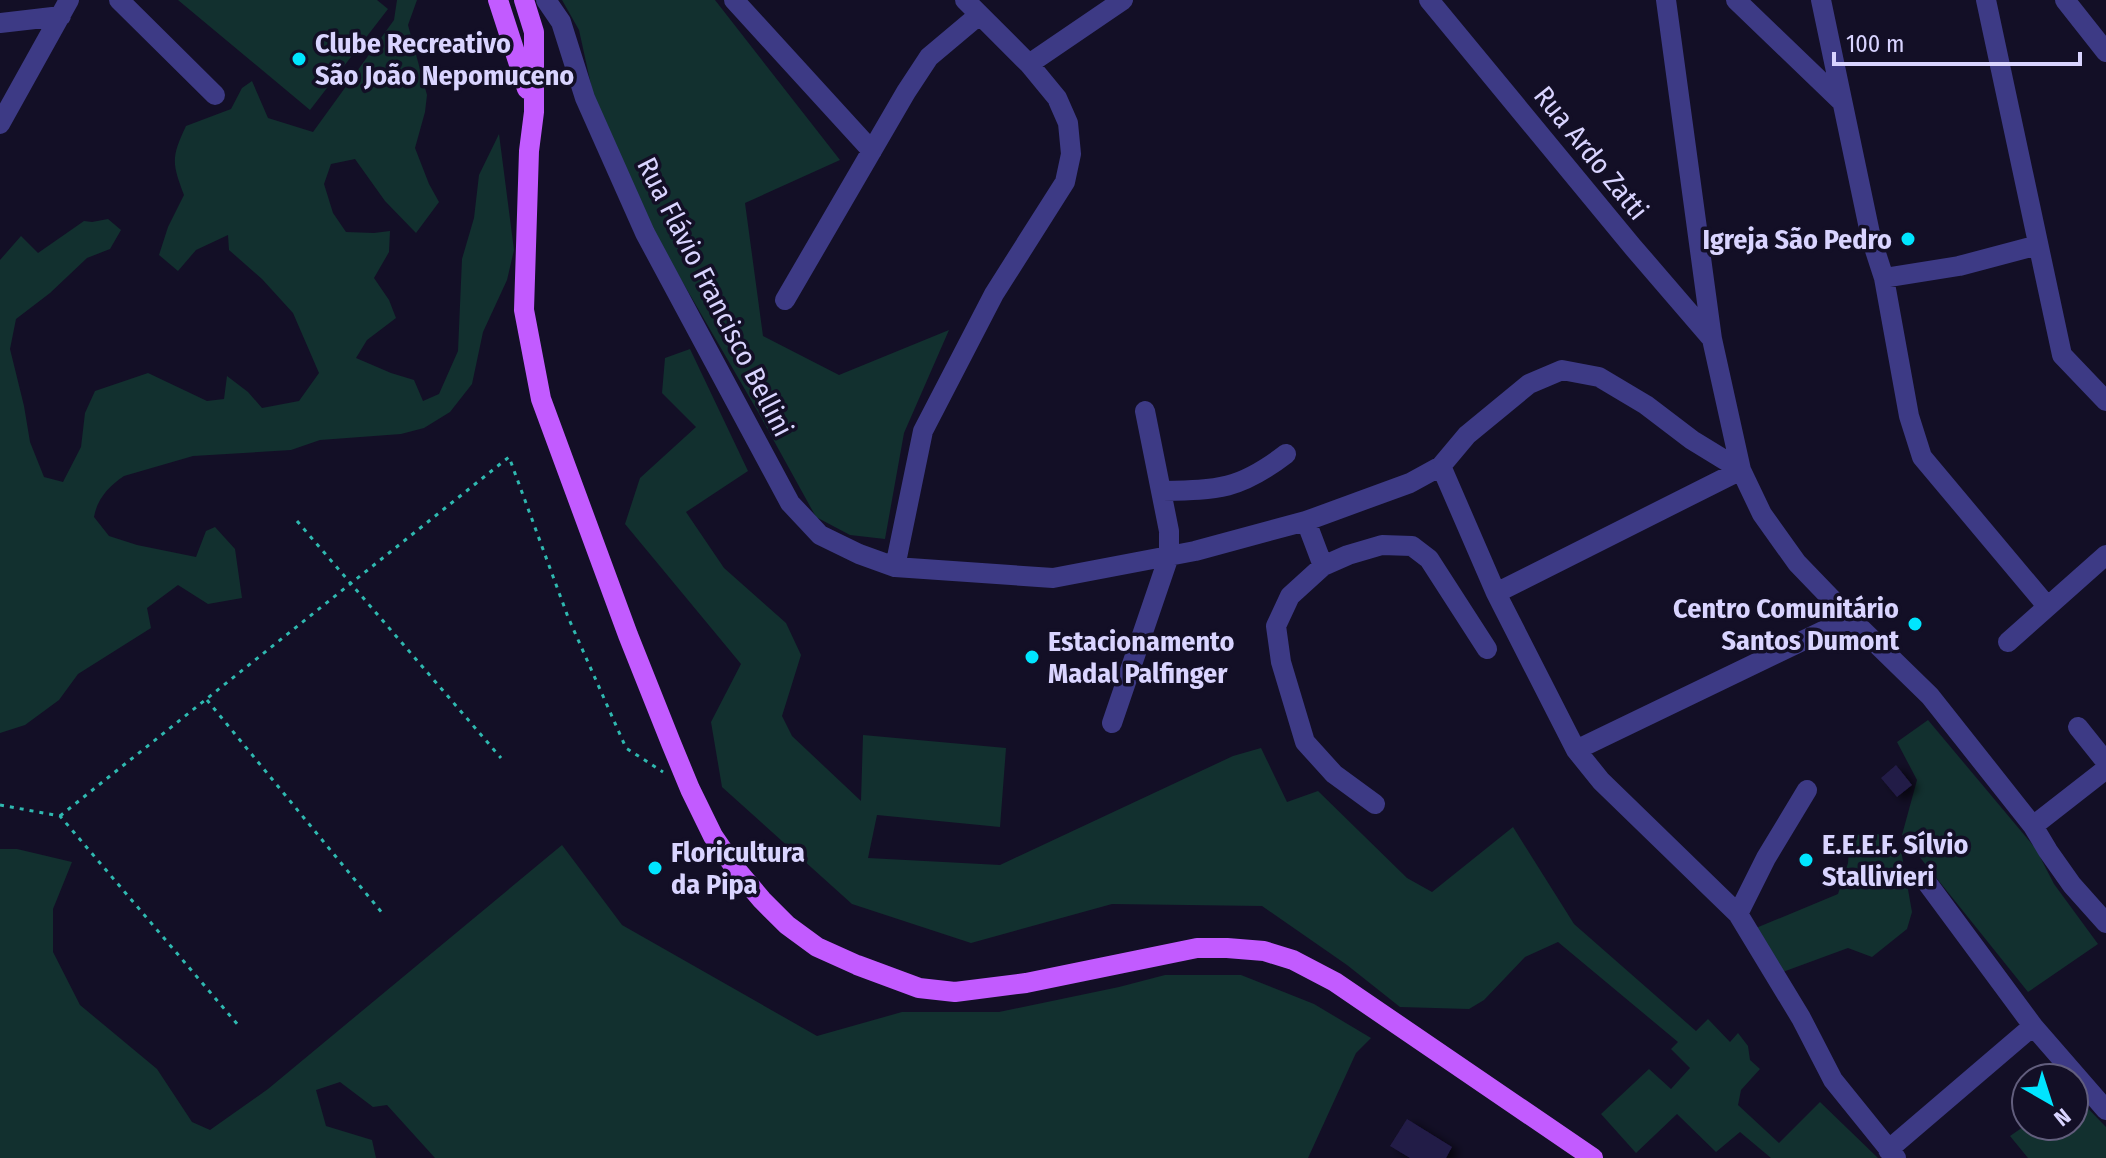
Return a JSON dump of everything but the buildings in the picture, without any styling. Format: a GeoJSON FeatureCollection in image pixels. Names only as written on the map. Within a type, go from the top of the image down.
{"type":"FeatureCollection","features":[{"type":"Feature","properties":{"kind":"main road"},"geometry":{"type":"LineString","coordinates":[[498,0],[534,112]]}},
{"type":"Feature","properties":{"kind":"main road"},"geometry":{"type":"LineString","coordinates":[[524,0],[534,32],[534,112],[529,151],[524,310],[541,399],[628,635],[690,789],[713,836],[762,900],[787,925],[817,947],[919,988],[955,992],[1026,983],[1197,948],[1264,951],[1293,960],[1335,982],[1593,1158]]}},
{"type":"Feature","properties":{"kind":"street"},"geometry":{"type":"LineString","coordinates":[[119,0],[215,95]]}},
{"type":"Feature","properties":{"kind":"street","name":"Rua Flávio Francisco Bellini"},"geometry":{"type":"LineString","coordinates":[[546,0],[561,22],[585,98],[645,233],[790,503],[820,535],[895,567],[1053,578],[1195,551],[1306,521],[1410,483],[1441,466]]}},
{"type":"Feature","properties":{"kind":"street"},"geometry":{"type":"LineString","coordinates":[[734,0],[872,151]]}},
{"type":"Feature","properties":{"kind":"street"},"geometry":{"type":"LineString","coordinates":[[1029,64],[1123,0]]}},
{"type":"Feature","properties":{"kind":"street"},"geometry":{"type":"LineString","coordinates":[[1666,0],[1712,339],[1741,470],[1762,514],[1797,563],[1930,696],[2033,826],[2072,885],[2106,923]]}},
{"type":"Feature","properties":{"kind":"street"},"geometry":{"type":"LineString","coordinates":[[1736,0],[1841,101]]}},
{"type":"Feature","properties":{"kind":"street"},"geometry":{"type":"LineString","coordinates":[[1821,0],[1871,238],[1884,278],[1909,416],[1922,457],[2047,606]]}},
{"type":"Feature","properties":{"kind":"street"},"geometry":{"type":"LineString","coordinates":[[1986,0],[2062,355],[2106,401]]}},
{"type":"Feature","properties":{"kind":"street"},"geometry":{"type":"LineString","coordinates":[[2065,0],[2106,52]]}},
{"type":"Feature","properties":{"kind":"street","name":"Rua Ardo Zatti"},"geometry":{"type":"LineString","coordinates":[[1437,3],[1632,246],[1712,339]]}},
{"type":"Feature","properties":{"kind":"street"},"geometry":{"type":"LineString","coordinates":[[785,300],[906,92],[929,57],[972,7],[1029,64],[1057,98],[1068,123],[1071,154],[1065,182],[994,294],[923,431],[895,567]]}},
{"type":"Feature","properties":{"kind":"street"},"geometry":{"type":"LineString","coordinates":[[0,23],[65,8]]}},
{"type":"Feature","properties":{"kind":"street"},"geometry":{"type":"LineString","coordinates":[[0,124],[65,8]]}},
{"type":"Feature","properties":{"kind":"street"},"geometry":{"type":"LineString","coordinates":[[1884,278],[1959,266],[2038,245]]}},
{"type":"Feature","properties":{"kind":"street"},"geometry":{"type":"LineString","coordinates":[[1741,470],[1599,377],[1562,370],[1529,384],[1467,435],[1441,466],[1496,593],[1576,750],[1601,781],[1738,914],[1801,1018],[1833,1080],[1892,1154],[2033,1026]]}},
{"type":"Feature","properties":{"kind":"street"},"geometry":{"type":"LineString","coordinates":[[1112,723],[1169,556],[1169,531],[1145,411]]}},
{"type":"Feature","properties":{"kind":"street"},"geometry":{"type":"LineString","coordinates":[[1161,491],[1208,490],[1234,485],[1263,471],[1286,454]]}},
{"type":"Feature","properties":{"kind":"street"},"geometry":{"type":"LineString","coordinates":[[1496,593],[1741,470]]}},
{"type":"Feature","properties":{"kind":"street"},"geometry":{"type":"LineString","coordinates":[[1306,521],[1323,566]]}},
{"type":"Feature","properties":{"kind":"street"},"geometry":{"type":"LineString","coordinates":[[1375,804],[1334,774],[1305,742],[1281,662],[1276,626],[1290,596],[1323,566],[1348,555],[1382,545],[1412,546],[1429,559],[1487,649]]}},
{"type":"Feature","properties":{"kind":"street"},"geometry":{"type":"LineString","coordinates":[[2008,642],[2106,555]]}},
{"type":"Feature","properties":{"kind":"street"},"geometry":{"type":"LineString","coordinates":[[1576,750],[1850,618]]}},
{"type":"Feature","properties":{"kind":"street"},"geometry":{"type":"LineString","coordinates":[[2078,727],[2106,762]]}},
{"type":"Feature","properties":{"kind":"street"},"geometry":{"type":"LineString","coordinates":[[2033,826],[2101,781]]}},
{"type":"Feature","properties":{"kind":"street"},"geometry":{"type":"LineString","coordinates":[[1738,914],[1766,858],[1807,790]]}},
{"type":"Feature","properties":{"kind":"street"},"geometry":{"type":"LineString","coordinates":[[1928,884],[2033,1026],[2106,1110]]}},
{"type":"Feature","properties":{"kind":"path"},"geometry":{"type":"LineString","coordinates":[[60,816],[509,457],[568,617],[626,748],[664,773]]}},
{"type":"Feature","properties":{"kind":"path"},"geometry":{"type":"LineString","coordinates":[[297,521],[501,758]]}},
{"type":"Feature","properties":{"kind":"path"},"geometry":{"type":"LineString","coordinates":[[207,700],[383,914]]}},
{"type":"Feature","properties":{"kind":"path"},"geometry":{"type":"LineString","coordinates":[[0,805],[60,816],[238,1025]]}},
{"type":"Feature","properties":{"kind":"green space","name":"Clube Recreativo São João Nepomuceno"},"geometry":{"type":"Polygon","coordinates":[[[178,0],[377,0],[388,9],[310,110],[178,0]]]}},
{"type":"Feature","properties":{"kind":"green space"},"geometry":{"type":"Polygon","coordinates":[[[397,0],[417,0],[408,25],[427,95],[415,148],[439,202],[416,233],[385,201],[355,159],[331,164],[324,184],[333,213],[346,232],[390,231],[389,252],[374,278],[389,300],[396,318],[367,340],[356,358],[414,380],[423,401],[439,394],[458,351],[462,259],[474,218],[479,175],[499,134],[514,250],[507,280],[483,332],[472,384],[450,412],[424,428],[401,434],[320,440],[291,450],[193,456],[124,476],[101,499],[94,517],[109,536],[196,557],[206,531],[215,527],[235,549],[242,598],[208,604],[178,585],[147,608],[151,628],[78,674],[59,700],[25,725],[0,733],[0,260],[21,236],[38,253],[84,221],[108,219],[121,230],[110,249],[87,258],[50,293],[16,319],[10,349],[30,442],[44,477],[63,482],[81,447],[85,413],[95,391],[148,373],[207,401],[224,399],[227,376],[262,408],[299,401],[319,373],[293,313],[262,279],[229,250],[228,235],[196,250],[178,271],[159,255],[168,227],[184,195],[175,168],[176,153],[186,126],[231,109],[242,88],[252,81],[268,118],[313,132],[394,20],[397,0]]]}},
{"type":"Feature","properties":{"kind":"green space"},"geometry":{"type":"Polygon","coordinates":[[[562,0],[715,0],[840,160],[745,203],[763,336],[839,375],[949,330],[904,433],[885,539],[850,535],[816,517],[650,226],[595,103],[579,30],[562,0]]]}},
{"type":"Feature","properties":{"kind":"green space"},"geometry":{"type":"Polygon","coordinates":[[[690,349],[748,471],[686,512],[724,568],[786,623],[801,655],[782,716],[792,736],[861,801],[863,735],[1006,748],[1000,827],[877,815],[868,858],[1000,865],[1233,756],[1261,748],[1287,802],[1318,791],[1407,878],[1432,892],[1513,827],[1574,924],[1696,1031],[1708,1019],[1730,1042],[1738,1033],[1748,1046],[1750,1060],[1760,1069],[1741,1090],[1738,1105],[1779,1143],[1820,1102],[1878,1158],[1771,1158],[1740,1132],[1716,1152],[1677,1114],[1636,1153],[1601,1114],[1649,1069],[1671,1089],[1690,1068],[1671,1049],[1678,1042],[1558,942],[1525,957],[1484,1000],[1469,1009],[1400,1007],[1347,965],[1262,906],[1112,904],[971,943],[852,904],[722,787],[711,722],[741,664],[625,524],[640,478],[696,427],[662,393],[665,358],[690,349]]]}},
{"type":"Feature","properties":{"kind":"green space"},"geometry":{"type":"Polygon","coordinates":[[[1928,720],[2036,849],[2054,884],[2098,944],[2028,992],[1902,835],[1917,780],[1897,742],[1928,720]]]}},
{"type":"Feature","properties":{"kind":"green space"},"geometry":{"type":"Polygon","coordinates":[[[1878,834],[1901,850],[1912,912],[1907,929],[1872,957],[1848,948],[1780,973],[1756,928],[1838,894],[1848,863],[1850,835],[1878,834]]]}},
{"type":"Feature","properties":{"kind":"green space"},"geometry":{"type":"Polygon","coordinates":[[[562,845],[622,925],[817,1036],[902,1012],[999,1012],[1165,975],[1241,975],[1314,1004],[1371,1038],[1356,1053],[1308,1158],[435,1158],[387,1105],[373,1107],[340,1082],[316,1090],[326,1126],[372,1140],[376,1158],[0,1158],[0,849],[17,849],[72,862],[53,909],[53,952],[80,1005],[157,1069],[192,1122],[210,1130],[268,1089],[562,845]]]}},
{"type":"Feature","properties":{"kind":"green space"},"geometry":{"type":"Polygon","coordinates":[[[2090,1110],[2106,1127],[2106,1158],[2028,1158],[2015,1142],[2090,1142],[2090,1110]]]}},
{"type":"Feature","properties":{"kind":"place","name":"Clube Recreativo São João Nepomuceno"},"geometry":{"type":"Point","coordinates":[299,59]}},
{"type":"Feature","properties":{"kind":"place","name":"Igreja São Pedro"},"geometry":{"type":"Point","coordinates":[1908,239]}},
{"type":"Feature","properties":{"kind":"place","name":"Centro Comunitário Santos Dumont"},"geometry":{"type":"Point","coordinates":[1915,624]}},
{"type":"Feature","properties":{"kind":"place","name":"Estacionamento Madal Palfinger"},"geometry":{"type":"Point","coordinates":[1032,657]}},
{"type":"Feature","properties":{"kind":"place","name":"E.E.E.F. Sílvio Stallivieri"},"geometry":{"type":"Point","coordinates":[1806,860]}},
{"type":"Feature","properties":{"kind":"place","name":"Floricultura da Pipa"},"geometry":{"type":"Point","coordinates":[655,868]}}]}
